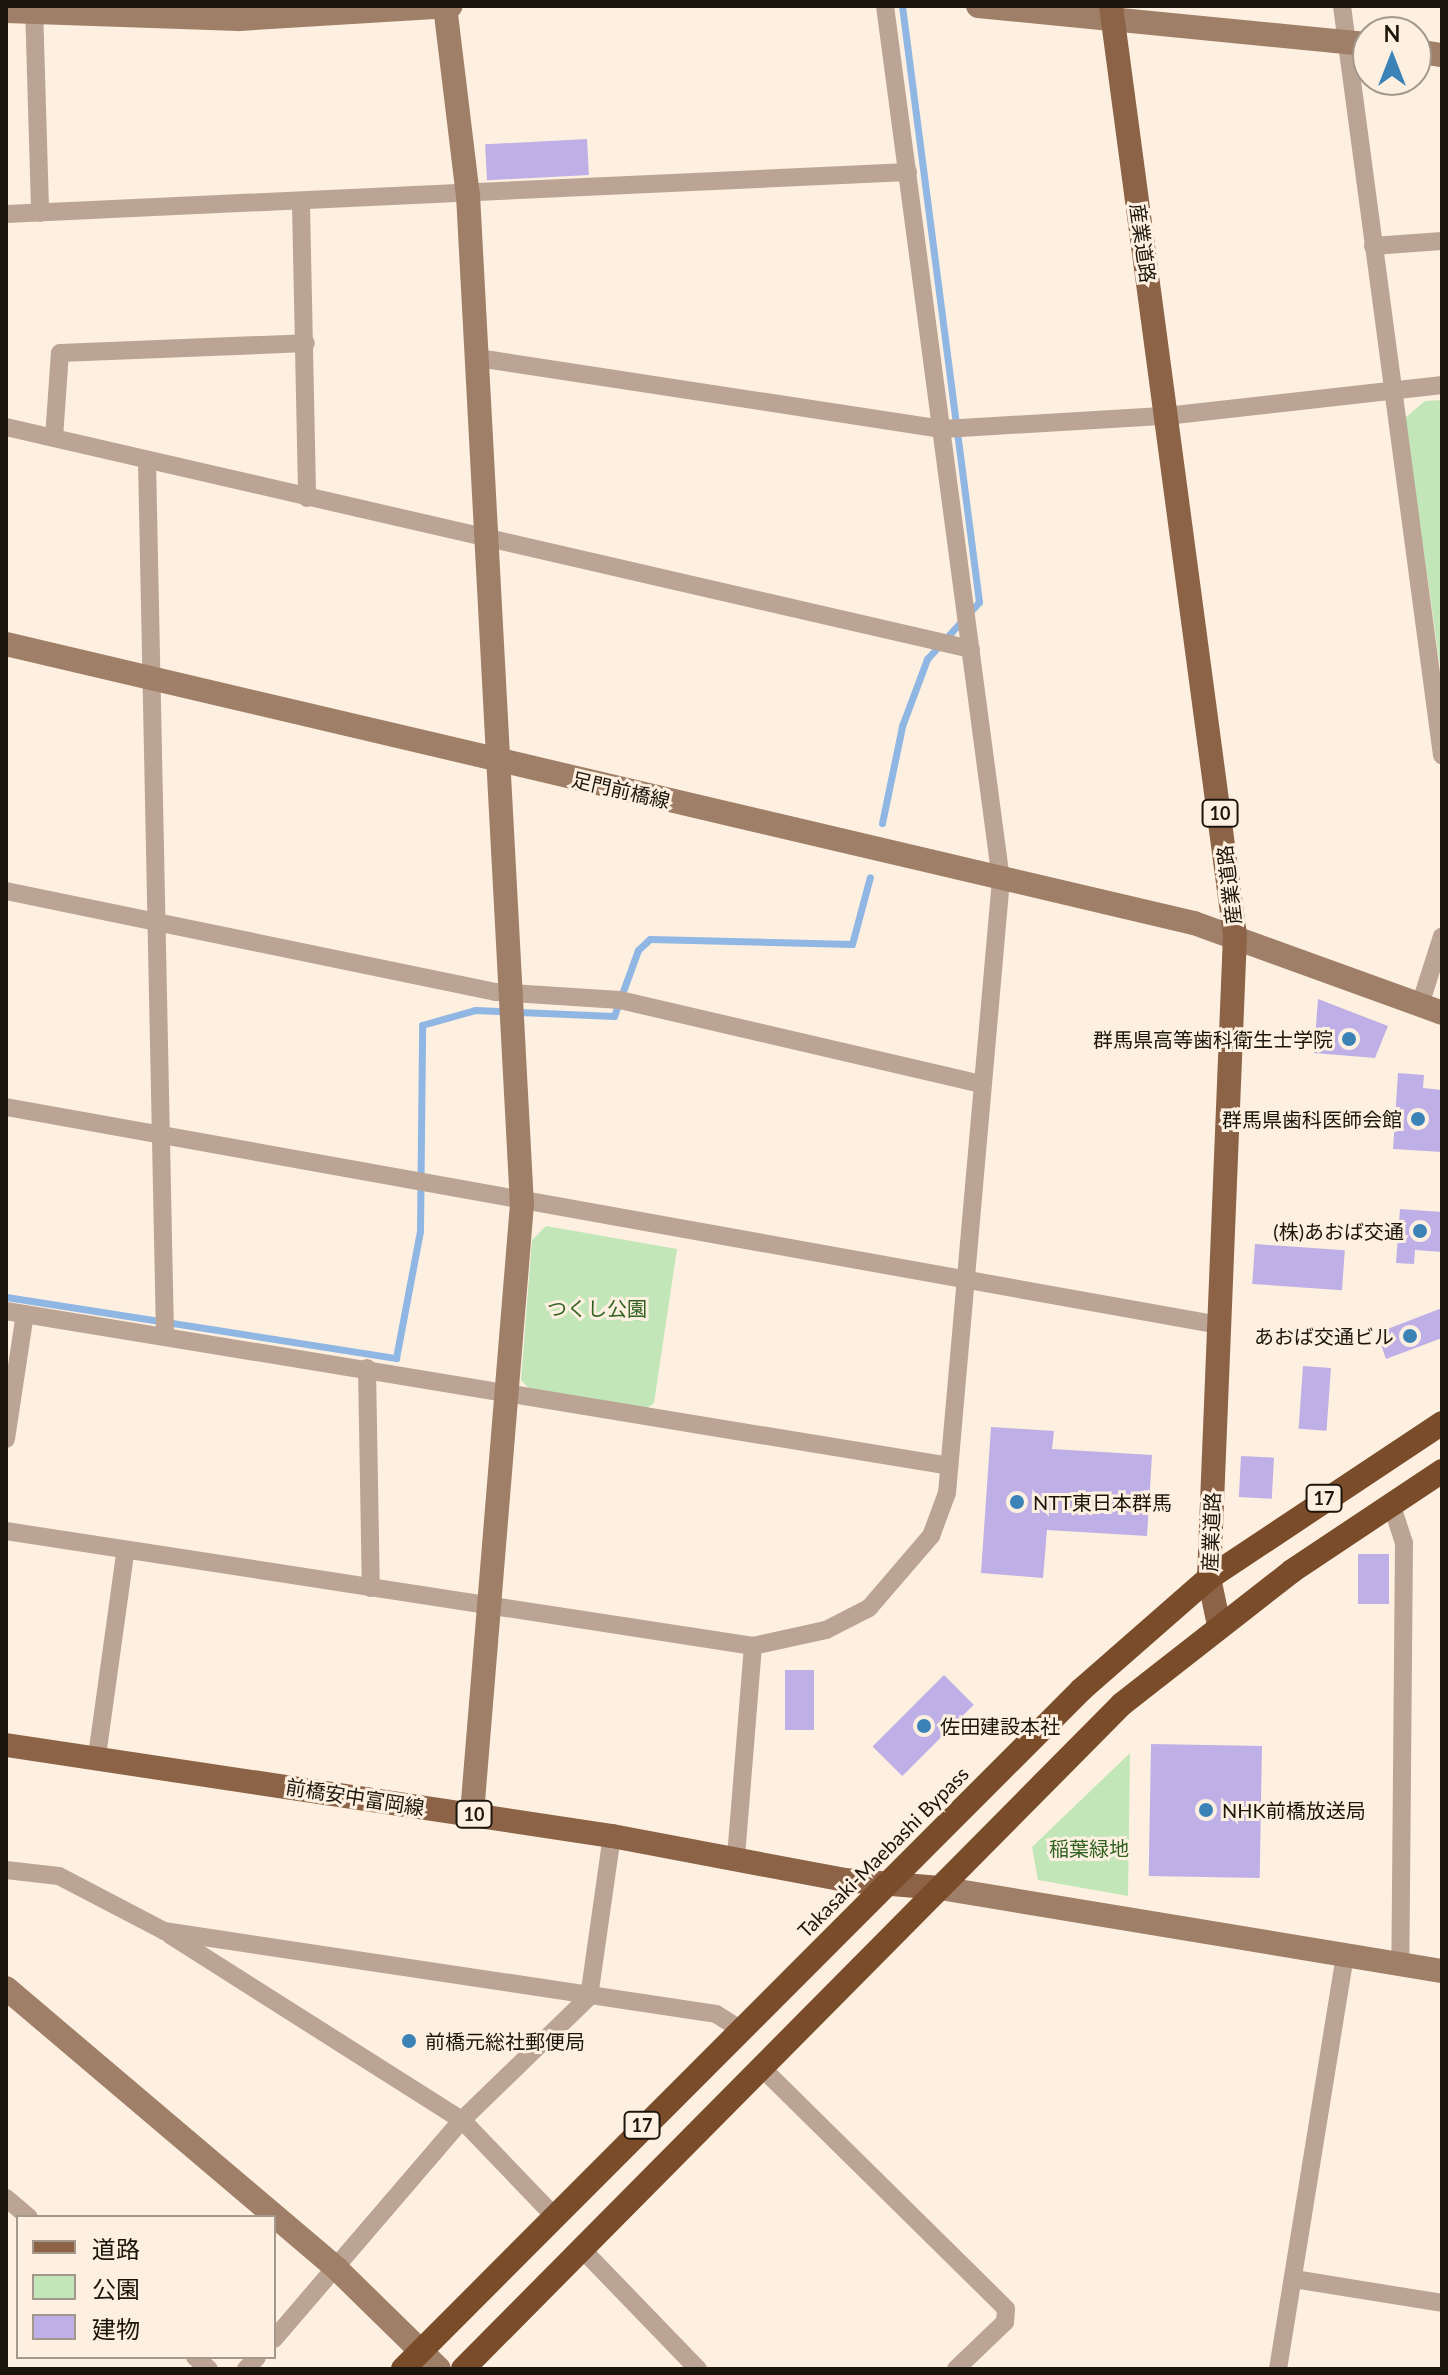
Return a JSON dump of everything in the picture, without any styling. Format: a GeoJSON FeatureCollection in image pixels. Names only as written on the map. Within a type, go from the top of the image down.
{"type":"FeatureCollection","features":[{"type":"Feature","properties":{"kind":"highway","name":"Takasaki-Maebashi Bypass"},"geometry":{"type":"LineString","coordinates":[[403,2369],[738,2028],[1081,1690],[1209,1578],[1442,1423]]}},
{"type":"Feature","properties":{"kind":"highway","name":"17"},"geometry":{"type":"LineString","coordinates":[[463,2369],[580,2247],[1122,1704],[1219,1625],[1391,1503],[1442,1471]]}},
{"type":"Feature","properties":{"kind":"main road","name":"産業道路"},"geometry":{"type":"LineString","coordinates":[[1112,12],[1235,935],[1209,1578],[1219,1625]]}},
{"type":"Feature","properties":{"kind":"main road","name":"前橋安中富岡線"},"geometry":{"type":"LineString","coordinates":[[6,1745],[472,1813],[884,1884],[940,1888]]}},
{"type":"Feature","properties":{"kind":"street"},"geometry":{"type":"LineString","coordinates":[[445,6],[468,195],[501,761],[522,1204],[472,1813]]}},
{"type":"Feature","properties":{"kind":"street"},"geometry":{"type":"LineString","coordinates":[[6,11],[34,9],[215,19],[451,6]]}},
{"type":"Feature","properties":{"kind":"street"},"geometry":{"type":"LineString","coordinates":[[6,1531],[125,1553],[488,1604],[753,1646],[826,1630],[894,1587],[941,1516],[949,1466],[967,1277],[1001,880],[944,429],[885,6]]}},
{"type":"Feature","properties":{"kind":"street"},"geometry":{"type":"LineString","coordinates":[[978,6],[1112,12],[1352,42]]}},
{"type":"Feature","properties":{"kind":"street"},"geometry":{"type":"LineString","coordinates":[[1342,6],[1352,31]]}},
{"type":"Feature","properties":{"kind":"street"},"geometry":{"type":"LineString","coordinates":[[34,9],[40,213]]}},
{"type":"Feature","properties":{"kind":"street"},"geometry":{"type":"LineString","coordinates":[[1361,96],[1373,246],[1442,755]]}},
{"type":"Feature","properties":{"kind":"street"},"geometry":{"type":"LineString","coordinates":[[6,214],[301,205],[908,172]]}},
{"type":"Feature","properties":{"kind":"street"},"geometry":{"type":"LineString","coordinates":[[301,205],[307,498]]}},
{"type":"Feature","properties":{"kind":"street"},"geometry":{"type":"LineString","coordinates":[[1373,246],[1442,241]]}},
{"type":"Feature","properties":{"kind":"street"},"geometry":{"type":"LineString","coordinates":[[54,438],[60,353],[306,343]]}},
{"type":"Feature","properties":{"kind":"street"},"geometry":{"type":"LineString","coordinates":[[478,358],[944,429],[1166,416],[1442,385]]}},
{"type":"Feature","properties":{"kind":"street"},"geometry":{"type":"LineString","coordinates":[[6,427],[971,649]]}},
{"type":"Feature","properties":{"kind":"street"},"geometry":{"type":"LineString","coordinates":[[147,461],[165,1335]]}},
{"type":"Feature","properties":{"kind":"street","name":"足門前橋線"},"geometry":{"type":"LineString","coordinates":[[6,644],[1235,935],[1431,1009]]}},
{"type":"Feature","properties":{"kind":"street"},"geometry":{"type":"LineString","coordinates":[[6,891],[510,993],[612,999],[982,1084]]}},
{"type":"Feature","properties":{"kind":"street"},"geometry":{"type":"LineString","coordinates":[[1431,1009],[1442,936]]}},
{"type":"Feature","properties":{"kind":"street"},"geometry":{"type":"LineString","coordinates":[[6,1107],[522,1204],[967,1277],[1219,1325]]}},
{"type":"Feature","properties":{"kind":"street"},"geometry":{"type":"LineString","coordinates":[[6,1439],[15,1313],[367,1368],[949,1466]]}},
{"type":"Feature","properties":{"kind":"street"},"geometry":{"type":"LineString","coordinates":[[367,1368],[371,1588]]}},
{"type":"Feature","properties":{"kind":"street"},"geometry":{"type":"LineString","coordinates":[[1391,1503],[1404,1543],[1400,1964]]}},
{"type":"Feature","properties":{"kind":"street"},"geometry":{"type":"LineString","coordinates":[[97,1756],[125,1553]]}},
{"type":"Feature","properties":{"kind":"street"},"geometry":{"type":"LineString","coordinates":[[736,1857],[753,1646]]}},
{"type":"Feature","properties":{"kind":"street"},"geometry":{"type":"LineString","coordinates":[[276,2337],[338,2270],[462,2120],[589,1997],[612,1836]]}},
{"type":"Feature","properties":{"kind":"street"},"geometry":{"type":"LineString","coordinates":[[6,1870],[50,1873],[164,1931],[462,2120],[553,2215]]}},
{"type":"Feature","properties":{"kind":"street"},"geometry":{"type":"LineString","coordinates":[[940,1888],[1442,1971]]}},
{"type":"Feature","properties":{"kind":"street"},"geometry":{"type":"LineString","coordinates":[[164,1931],[716,2014],[738,2028]]}},
{"type":"Feature","properties":{"kind":"street"},"geometry":{"type":"LineString","coordinates":[[1278,2369],[1345,1957]]}},
{"type":"Feature","properties":{"kind":"street"},"geometry":{"type":"LineString","coordinates":[[6,1988],[273,2215]]}},
{"type":"Feature","properties":{"kind":"street"},"geometry":{"type":"LineString","coordinates":[[761,2067],[1006,2309],[1005,2322],[956,2369]]}},
{"type":"Feature","properties":{"kind":"street"},"geometry":{"type":"LineString","coordinates":[[6,2198],[27,2215]]}},
{"type":"Feature","properties":{"kind":"street"},"geometry":{"type":"LineString","coordinates":[[276,2217],[338,2270],[439,2369]]}},
{"type":"Feature","properties":{"kind":"street"},"geometry":{"type":"LineString","coordinates":[[580,2247],[698,2369]]}},
{"type":"Feature","properties":{"kind":"street"},"geometry":{"type":"LineString","coordinates":[[1294,2279],[1442,2303]]}},
{"type":"Feature","properties":{"kind":"green space"},"geometry":{"type":"Polygon","coordinates":[[[1442,400],[1442,680],[1405,418],[1425,401],[1442,400]]]}},
{"type":"Feature","properties":{"kind":"green space","name":"つくし公園"},"geometry":{"type":"Polygon","coordinates":[[[546,1226],[677,1249],[654,1403],[643,1411],[531,1391],[521,1380],[532,1240],[546,1226]]]}},
{"type":"Feature","properties":{"kind":"green space","name":"稲葉緑地"},"geometry":{"type":"Polygon","coordinates":[[[1130,1753],[1128,1896],[1038,1880],[1032,1847],[1130,1753]]]}},
{"type":"Feature","properties":{"kind":"building"},"geometry":{"type":"Polygon","coordinates":[[[587,139],[589,175],[487,180],[485,144],[587,139]]]}},
{"type":"Feature","properties":{"kind":"building","name":"群馬県高等歯科衛生士学院"},"geometry":{"type":"Polygon","coordinates":[[[1318,999],[1388,1026],[1375,1058],[1314,1053],[1318,999]]]}},
{"type":"Feature","properties":{"kind":"building","name":"群馬県歯科医師会館"},"geometry":{"type":"Polygon","coordinates":[[[1398,1073],[1424,1075],[1423,1088],[1442,1090],[1442,1152],[1393,1149],[1398,1073]]]}},
{"type":"Feature","properties":{"kind":"building","name":"(株)あおば交通"},"geometry":{"type":"Polygon","coordinates":[[[1400,1209],[1442,1212],[1442,1252],[1415,1250],[1414,1264],[1396,1263],[1400,1209]]]}},
{"type":"Feature","properties":{"kind":"building"},"geometry":{"type":"Polygon","coordinates":[[[1255,1244],[1345,1250],[1342,1290],[1252,1284],[1255,1244]]]}},
{"type":"Feature","properties":{"kind":"building","name":"あおば交通ビル"},"geometry":{"type":"Polygon","coordinates":[[[1442,1308],[1442,1338],[1386,1359],[1377,1333],[1442,1308]]]}},
{"type":"Feature","properties":{"kind":"building"},"geometry":{"type":"Polygon","coordinates":[[[1303,1366],[1331,1368],[1327,1431],[1299,1429],[1303,1366]]]}},
{"type":"Feature","properties":{"kind":"building"},"geometry":{"type":"Polygon","coordinates":[[[991,1427],[1054,1431],[1052,1449],[1152,1455],[1147,1536],[1047,1530],[1043,1578],[981,1573],[991,1427]]]}},
{"type":"Feature","properties":{"kind":"building"},"geometry":{"type":"Polygon","coordinates":[[[1241,1456],[1274,1458],[1272,1499],[1239,1497],[1241,1456]]]}},
{"type":"Feature","properties":{"kind":"building"},"geometry":{"type":"Polygon","coordinates":[[[1358,1554],[1389,1554],[1389,1604],[1358,1604],[1358,1554]]]}},
{"type":"Feature","properties":{"kind":"building"},"geometry":{"type":"Polygon","coordinates":[[[785,1670],[814,1670],[814,1730],[785,1730],[785,1670]]]}},
{"type":"Feature","properties":{"kind":"building","name":"佐田建設本社"},"geometry":{"type":"Polygon","coordinates":[[[944,1675],[974,1705],[902,1776],[873,1746],[944,1675]]]}},
{"type":"Feature","properties":{"kind":"building","name":"NHK前橋放送局"},"geometry":{"type":"Polygon","coordinates":[[[1151,1744],[1262,1746],[1260,1878],[1149,1876],[1151,1744]]]}},
{"type":"Feature","properties":{"kind":"waterway"},"geometry":{"type":"LineString","coordinates":[[882,823],[902,726],[927,659],[979,602],[902,6]]}},
{"type":"Feature","properties":{"kind":"waterway"},"geometry":{"type":"LineString","coordinates":[[6,1297],[396,1358],[420,1231],[422,1025],[475,1010],[614,1016],[638,950],[650,939],[852,944],[870,877]]}},
{"type":"Feature","properties":{"kind":"place","name":"群馬県高等歯科衛生士学院"},"geometry":{"type":"Point","coordinates":[1349,1039]}},
{"type":"Feature","properties":{"kind":"place","name":"群馬県歯科医師会館"},"geometry":{"type":"Point","coordinates":[1418,1119]}},
{"type":"Feature","properties":{"kind":"place","name":"(株)あおば交通"},"geometry":{"type":"Point","coordinates":[1420,1231]}},
{"type":"Feature","properties":{"kind":"place","name":"あおば交通ビル"},"geometry":{"type":"Point","coordinates":[1410,1336]}},
{"type":"Feature","properties":{"kind":"place","name":"NTT東日本群馬"},"geometry":{"type":"Point","coordinates":[1017,1502]}},
{"type":"Feature","properties":{"kind":"place","name":"佐田建設本社"},"geometry":{"type":"Point","coordinates":[924,1726]}},
{"type":"Feature","properties":{"kind":"place","name":"NHK前橋放送局"},"geometry":{"type":"Point","coordinates":[1206,1810]}},
{"type":"Feature","properties":{"kind":"place","name":"前橋元総社郵便局"},"geometry":{"type":"Point","coordinates":[409,2041]}}]}
